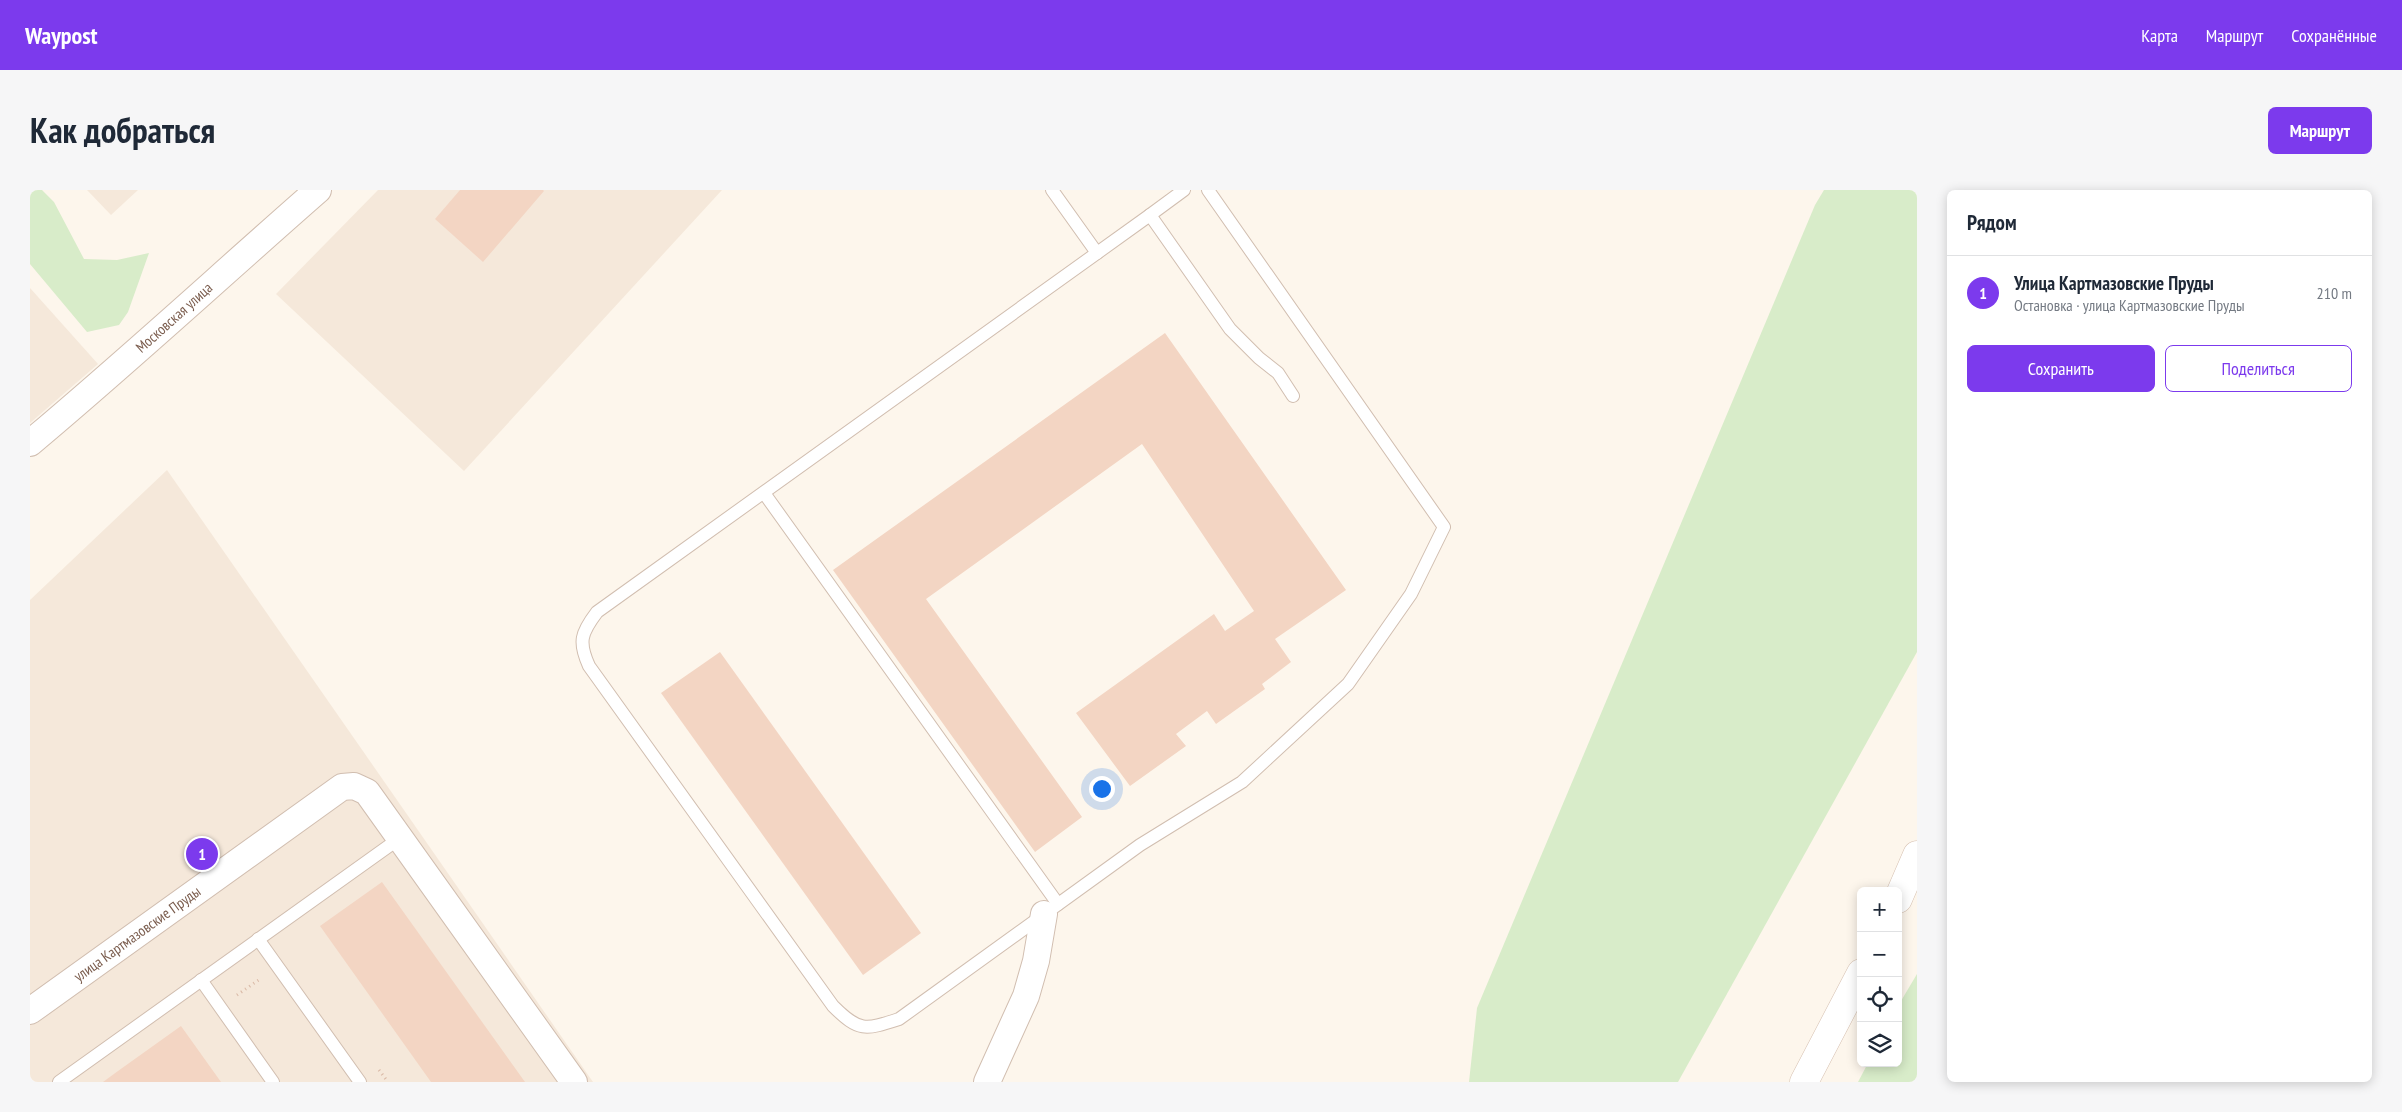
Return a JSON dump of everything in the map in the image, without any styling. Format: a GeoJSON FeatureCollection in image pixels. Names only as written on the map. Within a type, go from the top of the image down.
{"type":"FeatureCollection","features":[{"type":"Feature","properties":{"kind":"main road"},"geometry":{"type":"LineString","coordinates":[[1902,890],[1917,855]]}},
{"type":"Feature","properties":{"kind":"main road"},"geometry":{"type":"LineString","coordinates":[[1902,897],[1917,875]]}},
{"type":"Feature","properties":{"kind":"main road"},"geometry":{"type":"LineString","coordinates":[[1804,1082],[1859,977]]}},
{"type":"Feature","properties":{"kind":"street","name":"Московская улица"},"geometry":{"type":"LineString","coordinates":[[30,443],[113,373],[166,322],[318,190]]}},
{"type":"Feature","properties":{"kind":"street","name":"улица Картмазовские Пруды"},"geometry":{"type":"LineString","coordinates":[[30,1011],[342,787],[354,786],[367,792],[400,838]]}},
{"type":"Feature","properties":{"kind":"street"},"geometry":{"type":"LineString","coordinates":[[400,838],[574,1082]]}},
{"type":"Feature","properties":{"kind":"street"},"geometry":{"type":"LineString","coordinates":[[987,1082],[1026,996],[1051,909]]}},
{"type":"Feature","properties":{"kind":"lane"},"geometry":{"type":"LineString","coordinates":[[1052,190],[1097,253]]}},
{"type":"Feature","properties":{"kind":"lane"},"geometry":{"type":"LineString","coordinates":[[1184,190],[597,612],[585,627],[582,641],[583,653],[590,666],[832,1006],[850,1023],[870,1028],[899,1019],[1140,845],[1242,782],[1348,684],[1411,594],[1444,527],[1208,190]]}},
{"type":"Feature","properties":{"kind":"lane"},"geometry":{"type":"LineString","coordinates":[[1150,215],[1230,329],[1259,358],[1278,373],[1293,396]]}},
{"type":"Feature","properties":{"kind":"lane"},"geometry":{"type":"LineString","coordinates":[[764,492],[1051,909]]}},
{"type":"Feature","properties":{"kind":"lane"},"geometry":{"type":"LineString","coordinates":[[59,1082],[400,838]]}},
{"type":"Feature","properties":{"kind":"lane"},"geometry":{"type":"LineString","coordinates":[[258,939],[360,1082]]}},
{"type":"Feature","properties":{"kind":"lane"},"geometry":{"type":"LineString","coordinates":[[201,980],[273,1082]]}},
{"type":"Feature","properties":{"kind":"path"},"geometry":{"type":"LineString","coordinates":[[231,1000],[267,974]]}},
{"type":"Feature","properties":{"kind":"path"},"geometry":{"type":"LineString","coordinates":[[376,1066],[388,1082]]}},
{"type":"Feature","properties":{"kind":"shaded area"},"geometry":{"type":"Polygon","coordinates":[[[87,190],[138,190],[111,215],[87,190]]]}},
{"type":"Feature","properties":{"kind":"shaded area"},"geometry":{"type":"Polygon","coordinates":[[[378,190],[722,190],[464,471],[276,294],[378,190]]]}},
{"type":"Feature","properties":{"kind":"shaded area"},"geometry":{"type":"Polygon","coordinates":[[[30,288],[98,364],[30,423],[30,288]]]}},
{"type":"Feature","properties":{"kind":"shaded area"},"geometry":{"type":"Polygon","coordinates":[[[167,470],[593,1082],[30,1082],[30,600],[167,470]]]}},
{"type":"Feature","properties":{"kind":"green space"},"geometry":{"type":"Polygon","coordinates":[[[30,190],[42,190],[54,202],[84,259],[117,260],[149,253],[128,312],[119,325],[87,332],[30,264],[30,190]]]}},
{"type":"Feature","properties":{"kind":"green space"},"geometry":{"type":"Polygon","coordinates":[[[1824,190],[1917,190],[1917,652],[1678,1082],[1469,1082],[1477,1008],[1815,205],[1824,190]]]}},
{"type":"Feature","properties":{"kind":"green space"},"geometry":{"type":"Polygon","coordinates":[[[1917,974],[1917,1079],[1915,1082],[1858,1082],[1866,1067],[1902,1067],[1902,999],[1917,974]]]}},
{"type":"Feature","properties":{"kind":"building"},"geometry":{"type":"Polygon","coordinates":[[[460,190],[544,191],[483,262],[435,219],[460,190]]]}},
{"type":"Feature","properties":{"kind":"building"},"geometry":{"type":"Polygon","coordinates":[[[1165,333],[1346,590],[1275,639],[1291,662],[1262,684],[1265,689],[1216,724],[1207,711],[1176,734],[1186,746],[1130,786],[1076,713],[1214,614],[1225,631],[1254,611],[1142,444],[926,599],[1082,817],[1035,852],[833,570],[1165,333]]]}},
{"type":"Feature","properties":{"kind":"building"},"geometry":{"type":"Polygon","coordinates":[[[720,652],[921,933],[863,975],[661,693],[720,652]]]}},
{"type":"Feature","properties":{"kind":"building"},"geometry":{"type":"Polygon","coordinates":[[[382,882],[525,1082],[431,1082],[320,926],[382,882]]]}},
{"type":"Feature","properties":{"kind":"building"},"geometry":{"type":"Polygon","coordinates":[[[181,1026],[221,1082],[103,1082],[118,1071],[181,1026]]]}},
{"type":"Feature","properties":{"kind":"place","name":"Улица Картмазовские Пруды"},"geometry":{"type":"Point","coordinates":[202,854]}}]}
